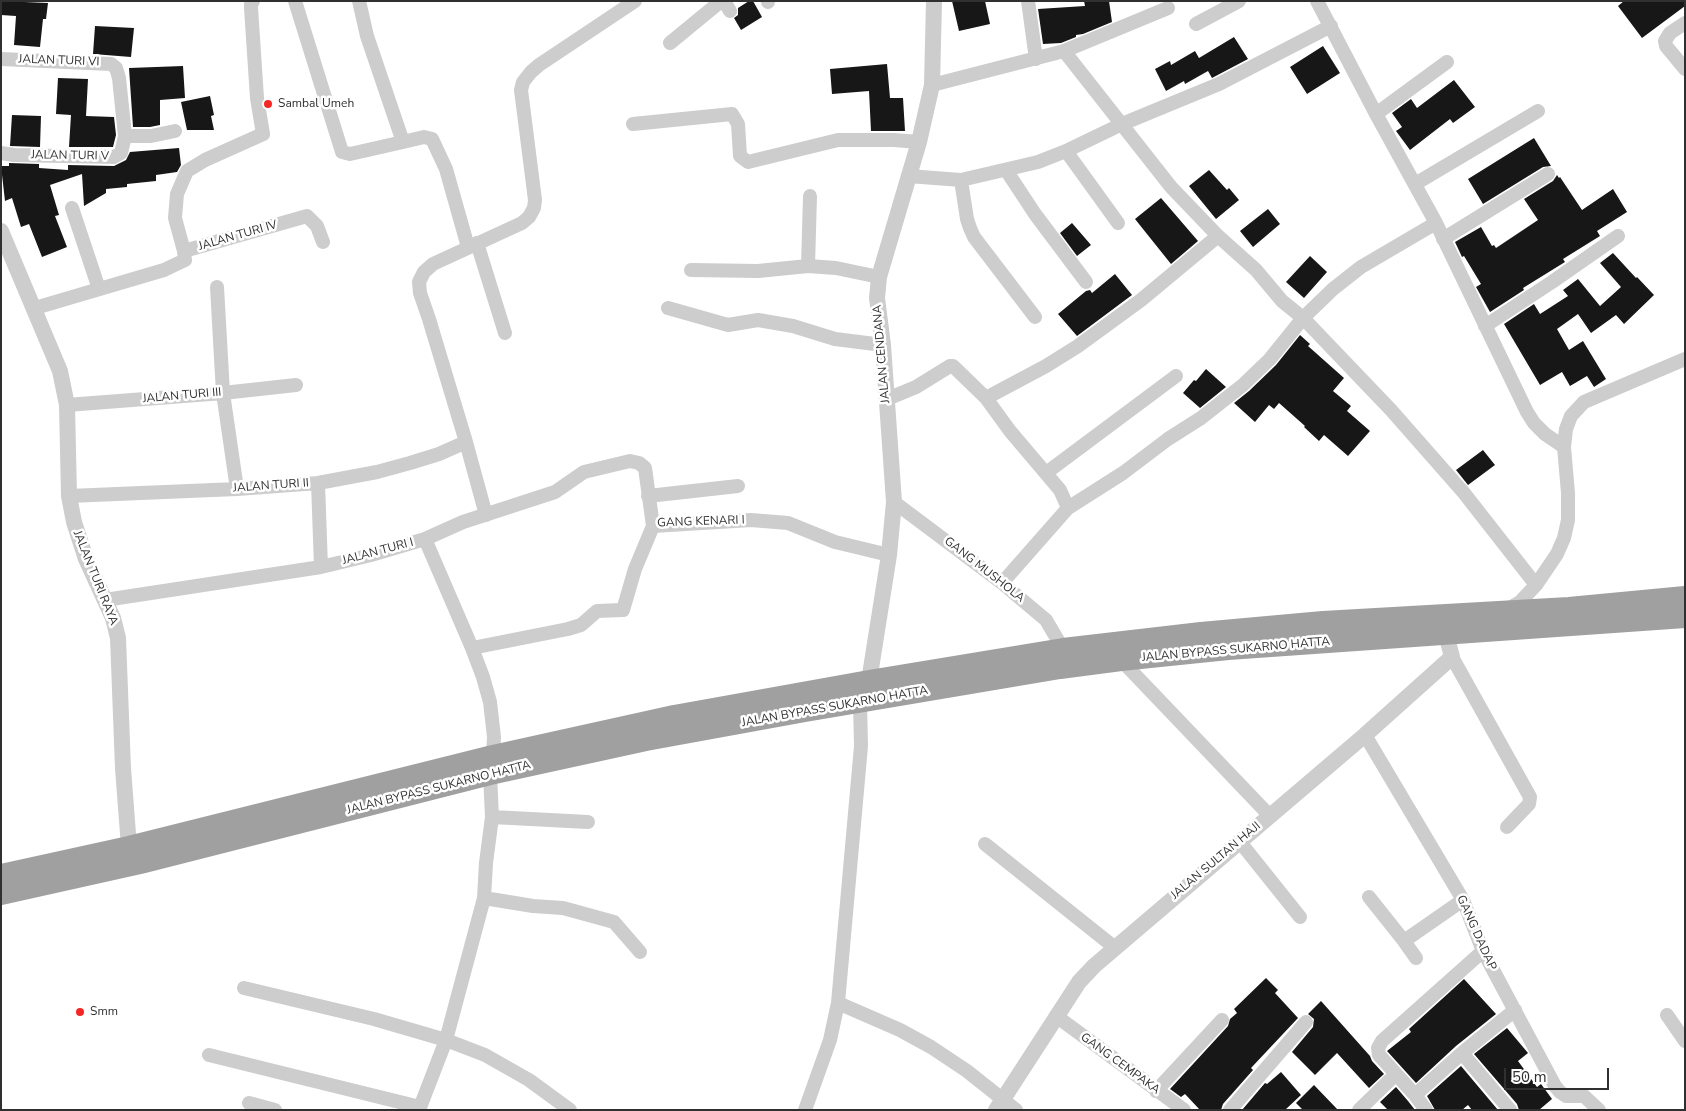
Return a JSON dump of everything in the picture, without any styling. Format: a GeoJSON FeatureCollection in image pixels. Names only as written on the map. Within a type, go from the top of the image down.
{"type":"FeatureCollection","features":[{"type":"Feature","properties":{"kind":"highway","name":"JALAN BYPASS SUKARNO HATTA"},"geometry":{"type":"LineString","coordinates":[[1,894],[140,864],[674,716],[869,681],[1064,649],[1216,632],[1323,622],[1506,610],[1569,608],[1685,598]]}},
{"type":"Feature","properties":{"kind":"highway","name":"JALAN BYPASS SUKARNO HATTA"},"geometry":{"type":"LineString","coordinates":[[1,875],[492,765],[1060,668],[1247,648],[1685,617]]}},
{"type":"Feature","properties":{"kind":"street"},"geometry":{"type":"LineString","coordinates":[[184,251],[175,218],[179,186],[187,171],[205,160],[263,134],[256,98],[251,8],[251,4],[254,1]]}},
{"type":"Feature","properties":{"kind":"street"},"geometry":{"type":"LineString","coordinates":[[295,1],[342,152],[350,154],[424,137],[432,139],[446,169],[505,333]]}},
{"type":"Feature","properties":{"kind":"street"},"geometry":{"type":"LineString","coordinates":[[359,1],[367,36],[403,142]]}},
{"type":"Feature","properties":{"kind":"street"},"geometry":{"type":"LineString","coordinates":[[486,515],[419,287],[420,278],[433,264],[522,223],[529,217],[534,208],[535,200],[522,90],[523,82],[526,76],[539,66],[635,1]]}},
{"type":"Feature","properties":{"kind":"street","name":"JALAN CENDANA"},"geometry":{"type":"LineString","coordinates":[[869,681],[889,555],[894,502],[883,345],[876,298],[880,277],[919,142],[932,85],[934,1]]}},
{"type":"Feature","properties":{"kind":"street"},"geometry":{"type":"LineString","coordinates":[[1028,1],[1036,58]]}},
{"type":"Feature","properties":{"kind":"street"},"geometry":{"type":"LineString","coordinates":[[1196,24],[1239,1]]}},
{"type":"Feature","properties":{"kind":"street"},"geometry":{"type":"LineString","coordinates":[[1317,1],[1436,223],[1534,423],[1545,434],[1564,447]]}},
{"type":"Feature","properties":{"kind":"street"},"geometry":{"type":"LineString","coordinates":[[670,43],[725,4]]}},
{"type":"Feature","properties":{"kind":"street"},"geometry":{"type":"LineString","coordinates":[[932,85],[1064,51],[1168,8]]}},
{"type":"Feature","properties":{"kind":"street"},"geometry":{"type":"LineString","coordinates":[[1685,23],[1670,33],[1665,41],[1666,46],[1685,70]]}},
{"type":"Feature","properties":{"kind":"street"},"geometry":{"type":"LineString","coordinates":[[908,176],[960,180],[1038,162],[1066,152],[1122,124],[1219,84],[1331,26]]}},
{"type":"Feature","properties":{"kind":"street"},"geometry":{"type":"LineString","coordinates":[[1064,51],[1171,187],[1218,236],[1256,270],[1282,301],[1302,318],[1403,424],[1464,493],[1536,585]]}},
{"type":"Feature","properties":{"kind":"street","name":"JALAN TURI VI"},"geometry":{"type":"LineString","coordinates":[[1,59],[111,64],[116,68],[119,78],[125,136]]}},
{"type":"Feature","properties":{"kind":"street"},"geometry":{"type":"LineString","coordinates":[[1376,114],[1447,62]]}},
{"type":"Feature","properties":{"kind":"street"},"geometry":{"type":"LineString","coordinates":[[1415,184],[1538,111]]}},
{"type":"Feature","properties":{"kind":"street"},"geometry":{"type":"LineString","coordinates":[[633,124],[732,114],[738,124],[740,156],[748,162],[838,140],[919,142]]}},
{"type":"Feature","properties":{"kind":"street"},"geometry":{"type":"LineString","coordinates":[[125,136],[151,136],[175,131]]}},
{"type":"Feature","properties":{"kind":"street","name":"JALAN TURI V"},"geometry":{"type":"LineString","coordinates":[[1,153],[14,155],[114,157],[121,153],[125,136]]}},
{"type":"Feature","properties":{"kind":"street"},"geometry":{"type":"LineString","coordinates":[[1066,152],[1118,223]]}},
{"type":"Feature","properties":{"kind":"street"},"geometry":{"type":"LineString","coordinates":[[1006,170],[1035,214],[1086,282]]}},
{"type":"Feature","properties":{"kind":"street"},"geometry":{"type":"LineString","coordinates":[[1443,239],[1548,174]]}},
{"type":"Feature","properties":{"kind":"street"},"geometry":{"type":"LineString","coordinates":[[960,180],[966,219],[974,237],[1035,317]]}},
{"type":"Feature","properties":{"kind":"street"},"geometry":{"type":"LineString","coordinates":[[808,266],[810,196]]}},
{"type":"Feature","properties":{"kind":"street"},"geometry":{"type":"LineString","coordinates":[[72,208],[99,289]]}},
{"type":"Feature","properties":{"kind":"street","name":"JALAN TURI IV"},"geometry":{"type":"LineString","coordinates":[[35,308],[164,270],[183,262],[186,258],[184,251],[307,216],[318,226],[323,242]]}},
{"type":"Feature","properties":{"kind":"street"},"geometry":{"type":"LineString","coordinates":[[1002,583],[1068,508],[1123,474],[1243,385],[1270,360],[1302,318],[1333,289],[1361,267],[1436,223]]}},
{"type":"Feature","properties":{"kind":"street","name":"JALAN TURI RAYA"},"geometry":{"type":"LineString","coordinates":[[1,231],[60,371],[67,405],[69,496],[78,538],[113,618],[118,638],[124,796],[129,847]]}},
{"type":"Feature","properties":{"kind":"street"},"geometry":{"type":"LineString","coordinates":[[986,398],[1046,366],[1085,341],[1141,300],[1218,236]]}},
{"type":"Feature","properties":{"kind":"street"},"geometry":{"type":"LineString","coordinates":[[1485,326],[1618,236]]}},
{"type":"Feature","properties":{"kind":"street"},"geometry":{"type":"LineString","coordinates":[[691,270],[758,271],[808,266],[836,268],[880,277]]}},
{"type":"Feature","properties":{"kind":"street"},"geometry":{"type":"LineString","coordinates":[[217,287],[224,392],[237,489]]}},
{"type":"Feature","properties":{"kind":"street"},"geometry":{"type":"LineString","coordinates":[[668,308],[728,325],[758,320],[793,326],[835,339],[883,345]]}},
{"type":"Feature","properties":{"kind":"street"},"geometry":{"type":"LineString","coordinates":[[1506,610],[1520,602],[1536,585],[1557,554],[1564,538],[1568,520],[1564,447],[1566,429],[1571,416],[1584,402],[1685,359]]}},
{"type":"Feature","properties":{"kind":"street"},"geometry":{"type":"LineString","coordinates":[[887,399],[916,387],[952,365],[986,398],[1010,431],[1060,490],[1068,508]]}},
{"type":"Feature","properties":{"kind":"street"},"geometry":{"type":"LineString","coordinates":[[1046,473],[1176,376]]}},
{"type":"Feature","properties":{"kind":"street","name":"JALAN TURI III"},"geometry":{"type":"LineString","coordinates":[[67,405],[296,384]]}},
{"type":"Feature","properties":{"kind":"street","name":"JALAN TURI II"},"geometry":{"type":"LineString","coordinates":[[69,496],[237,489],[318,483],[377,472],[410,463],[439,454],[466,442]]}},
{"type":"Feature","properties":{"kind":"street","name":"GANG KENARI I"},"geometry":{"type":"LineString","coordinates":[[425,539],[463,522],[555,492],[584,472],[630,461],[639,462],[645,468],[653,526],[751,520],[788,523],[835,542],[889,555]]}},
{"type":"Feature","properties":{"kind":"street"},"geometry":{"type":"LineString","coordinates":[[318,483],[321,566]]}},
{"type":"Feature","properties":{"kind":"street"},"geometry":{"type":"LineString","coordinates":[[648,496],[738,486]]}},
{"type":"Feature","properties":{"kind":"street","name":"GANG MUSHOLA"},"geometry":{"type":"LineString","coordinates":[[894,502],[1002,583],[1046,620],[1064,649]]}},
{"type":"Feature","properties":{"kind":"street"},"geometry":{"type":"LineString","coordinates":[[472,648],[568,629],[581,625],[597,611],[624,610],[635,569],[653,526]]}},
{"type":"Feature","properties":{"kind":"street","name":"JALAN TURI I"},"geometry":{"type":"LineString","coordinates":[[105,600],[321,566],[371,555],[425,539],[483,677],[490,702],[494,737],[492,817],[484,898],[446,1040],[420,1108]]}},
{"type":"Feature","properties":{"kind":"street"},"geometry":{"type":"LineString","coordinates":[[1446,634],[1452,656],[1530,797],[1529,804],[1507,827]]}},
{"type":"Feature","properties":{"kind":"street","name":"JALAN SULTAN HAJI"},"geometry":{"type":"LineString","coordinates":[[999,1104],[1079,982],[1114,947],[1365,736],[1452,656]]}},
{"type":"Feature","properties":{"kind":"street"},"geometry":{"type":"LineString","coordinates":[[1121,660],[1270,816]]}},
{"type":"Feature","properties":{"kind":"street"},"geometry":{"type":"LineString","coordinates":[[805,1110],[830,1040],[838,1003],[861,746],[860,702]]}},
{"type":"Feature","properties":{"kind":"street","name":"GANG DADAP"},"geometry":{"type":"LineString","coordinates":[[1365,736],[1463,900],[1482,951],[1555,1086],[1566,1096],[1584,1096],[1599,1110]]}},
{"type":"Feature","properties":{"kind":"street"},"geometry":{"type":"LineString","coordinates":[[492,817],[588,822]]}},
{"type":"Feature","properties":{"kind":"street"},"geometry":{"type":"LineString","coordinates":[[1240,842],[1300,917]]}},
{"type":"Feature","properties":{"kind":"street"},"geometry":{"type":"LineString","coordinates":[[985,844],[1114,947]]}},
{"type":"Feature","properties":{"kind":"street"},"geometry":{"type":"LineString","coordinates":[[1369,896],[1416,958]]}},
{"type":"Feature","properties":{"kind":"street"},"geometry":{"type":"LineString","coordinates":[[484,898],[534,906],[563,908],[614,922],[640,952]]}},
{"type":"Feature","properties":{"kind":"street"},"geometry":{"type":"LineString","coordinates":[[1404,941],[1463,900]]}},
{"type":"Feature","properties":{"kind":"street"},"geometry":{"type":"LineString","coordinates":[[1426,1110],[1379,1055],[1378,1045],[1482,951]]}},
{"type":"Feature","properties":{"kind":"street"},"geometry":{"type":"LineString","coordinates":[[244,988],[446,1040],[485,1055],[529,1080],[570,1110]]}},
{"type":"Feature","properties":{"kind":"street"},"geometry":{"type":"LineString","coordinates":[[838,1003],[900,1030],[931,1047],[967,1071],[999,1104],[1016,1110]]}},
{"type":"Feature","properties":{"kind":"street"},"geometry":{"type":"LineString","coordinates":[[1414,1095],[1515,1010]]}},
{"type":"Feature","properties":{"kind":"street"},"geometry":{"type":"LineString","coordinates":[[1667,1015],[1685,1041]]}},
{"type":"Feature","properties":{"kind":"street","name":"GANG CEMPAKA"},"geometry":{"type":"LineString","coordinates":[[1056,1016],[1184,1110]]}},
{"type":"Feature","properties":{"kind":"street"},"geometry":{"type":"LineString","coordinates":[[1156,1091],[1222,1020]]}},
{"type":"Feature","properties":{"kind":"street"},"geometry":{"type":"LineString","coordinates":[[1230,1110],[1306,1022]]}},
{"type":"Feature","properties":{"kind":"street"},"geometry":{"type":"LineString","coordinates":[[1462,1053],[1510,1110]]}},
{"type":"Feature","properties":{"kind":"street"},"geometry":{"type":"LineString","coordinates":[[209,1055],[420,1108]]}},
{"type":"Feature","properties":{"kind":"street"},"geometry":{"type":"LineString","coordinates":[[1359,1110],[1396,1074]]}},
{"type":"Feature","properties":{"kind":"street"},"geometry":{"type":"LineString","coordinates":[[249,1103],[275,1110]]}},
{"type":"Feature","properties":{"kind":"building"},"geometry":{"type":"Polygon","coordinates":[[[1,1],[48,3],[46,19],[43,19],[40,47],[14,45],[16,16],[1,15],[1,1]]]}},
{"type":"Feature","properties":{"kind":"building"},"geometry":{"type":"Polygon","coordinates":[[[749,1],[753,1],[762,17],[741,30],[734,18],[738,15],[738,8],[749,1]]]}},
{"type":"Feature","properties":{"kind":"building"},"geometry":{"type":"Polygon","coordinates":[[[952,1],[985,1],[990,24],[959,31],[952,1]]]}},
{"type":"Feature","properties":{"kind":"building"},"geometry":{"type":"Polygon","coordinates":[[[1084,1],[1109,1],[1112,22],[1076,35],[1076,37],[1061,43],[1043,44],[1038,9],[1085,6],[1084,1]]]}},
{"type":"Feature","properties":{"kind":"building"},"geometry":{"type":"Polygon","coordinates":[[[1624,1],[1685,1],[1685,6],[1642,38],[1618,6],[1624,1]]]}},
{"type":"Feature","properties":{"kind":"building"},"geometry":{"type":"Polygon","coordinates":[[[95,26],[134,28],[131,57],[93,54],[95,26]]]}},
{"type":"Feature","properties":{"kind":"building"},"geometry":{"type":"Polygon","coordinates":[[[1234,37],[1248,59],[1212,78],[1208,71],[1185,84],[1184,81],[1166,91],[1155,69],[1170,61],[1171,65],[1195,51],[1199,58],[1234,37]]]}},
{"type":"Feature","properties":{"kind":"building"},"geometry":{"type":"Polygon","coordinates":[[[1323,46],[1340,73],[1307,94],[1290,67],[1323,46]]]}},
{"type":"Feature","properties":{"kind":"building"},"geometry":{"type":"Polygon","coordinates":[[[887,64],[890,98],[903,98],[905,131],[871,131],[869,91],[832,94],[830,69],[887,64]]]}},
{"type":"Feature","properties":{"kind":"building"},"geometry":{"type":"Polygon","coordinates":[[[183,66],[185,98],[160,100],[160,125],[133,127],[129,68],[183,66]]]}},
{"type":"Feature","properties":{"kind":"building"},"geometry":{"type":"Polygon","coordinates":[[[58,78],[88,79],[86,116],[114,117],[116,135],[113,147],[69,147],[71,115],[56,114],[58,78]]]}},
{"type":"Feature","properties":{"kind":"building"},"geometry":{"type":"Polygon","coordinates":[[[1454,80],[1475,107],[1453,123],[1450,119],[1410,150],[1396,131],[1402,127],[1392,113],[1411,99],[1417,108],[1454,80]]]}},
{"type":"Feature","properties":{"kind":"building"},"geometry":{"type":"Polygon","coordinates":[[[210,96],[214,115],[211,116],[214,130],[187,130],[181,102],[210,96]]]}},
{"type":"Feature","properties":{"kind":"building"},"geometry":{"type":"Polygon","coordinates":[[[12,115],[41,116],[40,147],[10,146],[12,115]]]}},
{"type":"Feature","properties":{"kind":"building"},"geometry":{"type":"Polygon","coordinates":[[[1534,138],[1551,166],[1543,167],[1483,204],[1468,179],[1534,138]]]}},
{"type":"Feature","properties":{"kind":"building"},"geometry":{"type":"Polygon","coordinates":[[[179,148],[181,165],[177,172],[156,175],[156,181],[127,184],[127,187],[106,189],[106,193],[84,206],[82,174],[50,185],[59,215],[55,216],[67,247],[42,257],[29,224],[21,227],[12,198],[5,201],[1,166],[9,166],[9,163],[39,164],[39,168],[68,170],[68,165],[114,166],[126,160],[130,152],[179,148]]]}},
{"type":"Feature","properties":{"kind":"building"},"geometry":{"type":"Polygon","coordinates":[[[1209,170],[1239,200],[1216,219],[1189,186],[1209,170]]]}},
{"type":"Feature","properties":{"kind":"building"},"geometry":{"type":"Polygon","coordinates":[[[1557,175],[1582,210],[1613,189],[1627,212],[1597,231],[1600,236],[1563,259],[1565,262],[1523,288],[1524,290],[1490,312],[1476,287],[1481,284],[1464,256],[1462,257],[1455,242],[1481,227],[1492,246],[1494,245],[1496,248],[1538,220],[1524,199],[1553,181],[1557,175]]]}},
{"type":"Feature","properties":{"kind":"building"},"geometry":{"type":"Polygon","coordinates":[[[1161,198],[1198,241],[1171,264],[1135,219],[1161,198]]]}},
{"type":"Feature","properties":{"kind":"building"},"geometry":{"type":"Polygon","coordinates":[[[1268,209],[1280,224],[1253,247],[1240,231],[1268,209]]]}},
{"type":"Feature","properties":{"kind":"building"},"geometry":{"type":"Polygon","coordinates":[[[1072,223],[1091,245],[1077,256],[1060,233],[1072,223]]]}},
{"type":"Feature","properties":{"kind":"building"},"geometry":{"type":"Polygon","coordinates":[[[1613,253],[1654,295],[1624,324],[1616,315],[1591,333],[1578,314],[1557,329],[1569,350],[1583,341],[1606,379],[1594,387],[1587,376],[1570,386],[1562,372],[1540,385],[1504,324],[1534,304],[1540,314],[1568,296],[1563,290],[1578,279],[1600,306],[1621,287],[1600,263],[1613,253]]]}},
{"type":"Feature","properties":{"kind":"building"},"geometry":{"type":"Polygon","coordinates":[[[1310,256],[1327,272],[1304,298],[1286,282],[1310,256]]]}},
{"type":"Feature","properties":{"kind":"building"},"geometry":{"type":"Polygon","coordinates":[[[1115,274],[1132,295],[1077,336],[1058,314],[1086,291],[1090,290],[1092,293],[1115,274]]]}},
{"type":"Feature","properties":{"kind":"building"},"geometry":{"type":"Polygon","coordinates":[[[1300,335],[1310,344],[1308,346],[1344,378],[1333,391],[1351,406],[1347,411],[1370,431],[1348,456],[1324,435],[1319,441],[1279,403],[1274,409],[1269,405],[1255,422],[1234,403],[1276,365],[1300,335]]]}},
{"type":"Feature","properties":{"kind":"building"},"geometry":{"type":"Polygon","coordinates":[[[1206,369],[1226,387],[1200,408],[1183,393],[1206,369]]]}},
{"type":"Feature","properties":{"kind":"building"},"geometry":{"type":"Polygon","coordinates":[[[1483,450],[1495,465],[1468,485],[1456,470],[1483,450]]]}},
{"type":"Feature","properties":{"kind":"building"},"geometry":{"type":"Polygon","coordinates":[[[1266,978],[1278,990],[1275,993],[1298,1018],[1251,1068],[1253,1070],[1223,1104],[1221,1110],[1200,1110],[1185,1094],[1181,1097],[1170,1089],[1228,1026],[1230,1019],[1237,1013],[1234,1009],[1266,978]]]}},
{"type":"Feature","properties":{"kind":"building"},"geometry":{"type":"Polygon","coordinates":[[[1464,979],[1496,1014],[1456,1046],[1416,1083],[1387,1051],[1411,1032],[1409,1029],[1464,979]]]}},
{"type":"Feature","properties":{"kind":"building"},"geometry":{"type":"Polygon","coordinates":[[[1321,1001],[1384,1074],[1369,1088],[1337,1053],[1315,1075],[1292,1052],[1313,1027],[1314,1019],[1308,1014],[1321,1001]]]}},
{"type":"Feature","properties":{"kind":"building"},"geometry":{"type":"Polygon","coordinates":[[[1507,1028],[1528,1053],[1518,1061],[1537,1087],[1541,1084],[1552,1099],[1539,1110],[1519,1110],[1517,1104],[1474,1054],[1507,1028]]]}},
{"type":"Feature","properties":{"kind":"building"},"geometry":{"type":"Polygon","coordinates":[[[1461,1066],[1498,1110],[1472,1110],[1468,1105],[1462,1110],[1435,1110],[1427,1096],[1461,1066]]]}},
{"type":"Feature","properties":{"kind":"building"},"geometry":{"type":"Polygon","coordinates":[[[1281,1072],[1301,1095],[1285,1110],[1242,1110],[1265,1083],[1267,1084],[1281,1072]]]}},
{"type":"Feature","properties":{"kind":"building"},"geometry":{"type":"Polygon","coordinates":[[[1314,1085],[1338,1110],[1303,1110],[1296,1103],[1314,1085]]]}},
{"type":"Feature","properties":{"kind":"building"},"geometry":{"type":"Polygon","coordinates":[[[1396,1087],[1415,1110],[1388,1110],[1380,1102],[1396,1087]]]}},
{"type":"Feature","properties":{"kind":"place","name":"Sambal Umeh"},"geometry":{"type":"Point","coordinates":[268,104]}},
{"type":"Feature","properties":{"kind":"place","name":"Smm"},"geometry":{"type":"Point","coordinates":[80,1012]}}]}
